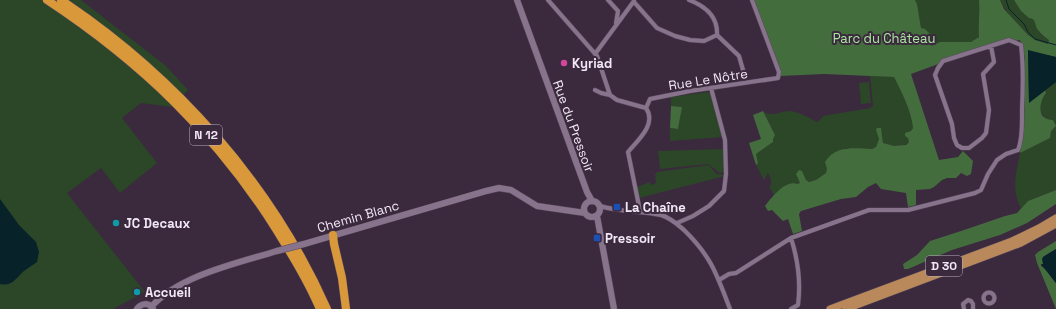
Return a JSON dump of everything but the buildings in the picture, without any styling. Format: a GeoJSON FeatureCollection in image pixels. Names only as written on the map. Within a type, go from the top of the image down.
{"type":"FeatureCollection","features":[{"type":"Feature","properties":{"kind":"highway","name":"N 12"},"geometry":{"type":"LineString","coordinates":[[47,0],[124,56],[148,76],[197,125],[240,177],[265,212],[290,252],[320,309]]}},
{"type":"Feature","properties":{"kind":"highway","name":"N 12"},"geometry":{"type":"LineString","coordinates":[[61,0],[130,51],[180,97],[217,138],[245,172],[271,208],[296,249],[327,309]]}},
{"type":"Feature","properties":{"kind":"highway"},"geometry":{"type":"LineString","coordinates":[[333,235],[342,278],[346,309]]}},
{"type":"Feature","properties":{"kind":"main road","name":"D 30"},"geometry":{"type":"LineString","coordinates":[[830,309],[1012,241],[1040,228],[1056,218]]}},
{"type":"Feature","properties":{"kind":"main road","name":"D 30"},"geometry":{"type":"LineString","coordinates":[[846,309],[1021,243],[1056,224]]}},
{"type":"Feature","properties":{"kind":"street","name":"Rue du Pressoir"},"geometry":{"type":"LineString","coordinates":[[517,0],[587,192],[587,206]]}},
{"type":"Feature","properties":{"kind":"street"},"geometry":{"type":"LineString","coordinates":[[548,0],[595,54],[610,95]]}},
{"type":"Feature","properties":{"kind":"street"},"geometry":{"type":"LineString","coordinates":[[608,0],[618,11],[618,16],[614,27]]}},
{"type":"Feature","properties":{"kind":"street"},"geometry":{"type":"LineString","coordinates":[[689,0],[700,4],[710,13],[717,29],[717,35],[739,56],[743,70]]}},
{"type":"Feature","properties":{"kind":"street","name":"Rue Le Nôtre"},"geometry":{"type":"LineString","coordinates":[[646,108],[650,98],[778,78],[779,72],[752,0]]}},
{"type":"Feature","properties":{"kind":"street"},"geometry":{"type":"LineString","coordinates":[[595,54],[634,1],[657,28],[675,36],[690,40],[704,41],[717,35]]}},
{"type":"Feature","properties":{"kind":"street"},"geometry":{"type":"LineString","coordinates":[[719,280],[729,274],[736,273],[791,238],[869,210],[908,210],[975,193],[981,190],[988,174],[997,160],[1006,154],[1018,150],[1022,128],[1023,64],[1021,45],[1010,40],[942,61],[936,75],[952,124],[956,145],[962,148],[969,148],[986,133],[989,110],[983,74],[994,62],[991,46]]}},
{"type":"Feature","properties":{"kind":"street"},"geometry":{"type":"LineString","coordinates":[[677,223],[710,206],[724,191],[726,174],[725,140],[711,88]]}},
{"type":"Feature","properties":{"kind":"street"},"geometry":{"type":"LineString","coordinates":[[595,90],[610,95],[617,100],[646,108],[650,116],[650,122],[646,129],[628,152],[640,212]]}},
{"type":"Feature","properties":{"kind":"street","name":"Chemin Blanc"},"geometry":{"type":"LineString","coordinates":[[152,308],[166,295],[182,284],[202,274],[486,191],[499,188],[511,190],[537,206],[577,211],[587,206]]}},
{"type":"Feature","properties":{"kind":"street"},"geometry":{"type":"LineString","coordinates":[[587,206],[597,202],[599,225],[614,309]]}},
{"type":"Feature","properties":{"kind":"street"},"geometry":{"type":"LineString","coordinates":[[587,206],[599,212],[640,212],[663,216],[677,223],[702,249],[709,260],[719,280],[730,309]]}},
{"type":"Feature","properties":{"kind":"street"},"geometry":{"type":"LineString","coordinates":[[791,238],[797,258],[799,294],[798,305],[791,309]]}},
{"type":"Feature","properties":{"kind":"street"},"geometry":{"type":"LineString","coordinates":[[964,309],[963,304],[968,300],[973,304],[973,309]]}},
{"type":"Feature","properties":{"kind":"street"},"geometry":{"type":"LineString","coordinates":[[137,309],[143,304],[148,304],[152,308]]}},
{"type":"Feature","properties":{"kind":"street"},"geometry":{"type":"LineString","coordinates":[[988,304],[991,309]]}},
{"type":"Feature","properties":{"kind":"green space"},"geometry":{"type":"Polygon","coordinates":[[[0,0],[81,0],[166,66],[188,90],[172,107],[141,103],[122,118],[157,163],[120,193],[101,168],[67,193],[145,292],[113,309],[0,309],[0,0]]]}},
{"type":"Feature","properties":{"kind":"green space","name":"Parc du Château"},"geometry":{"type":"Polygon","coordinates":[[[753,0],[915,0],[921,28],[925,29],[931,35],[931,46],[940,42],[971,42],[979,37],[979,0],[1000,0],[1004,9],[1028,35],[1035,40],[1048,44],[1049,40],[1038,30],[1034,21],[1021,11],[1014,0],[1056,0],[1056,57],[1028,51],[1029,102],[1045,90],[1046,93],[1041,101],[1040,110],[1044,117],[1053,120],[1056,126],[1051,131],[1050,138],[1020,153],[1024,120],[1025,58],[1020,40],[982,48],[911,74],[939,160],[958,157],[963,151],[973,161],[971,174],[967,176],[961,173],[956,178],[947,178],[942,180],[930,189],[916,190],[916,205],[908,207],[906,193],[881,189],[876,183],[868,187],[856,197],[841,199],[801,211],[799,214],[802,231],[793,234],[788,219],[783,221],[772,210],[768,211],[765,206],[779,190],[788,184],[800,183],[796,174],[799,170],[802,171],[806,180],[809,182],[816,180],[826,173],[827,169],[825,162],[834,153],[846,149],[872,149],[876,147],[879,139],[876,130],[877,128],[881,128],[883,143],[894,146],[906,145],[909,142],[908,138],[905,136],[905,133],[911,131],[913,128],[912,121],[906,102],[894,77],[824,74],[780,76],[781,72],[753,0]]]}},
{"type":"Feature","properties":{"kind":"green space"},"geometry":{"type":"Polygon","coordinates":[[[915,0],[979,0],[979,37],[971,42],[940,42],[931,46],[931,35],[921,29],[915,0]]]}},
{"type":"Feature","properties":{"kind":"green space"},"geometry":{"type":"Polygon","coordinates":[[[1000,0],[1014,0],[1021,11],[1035,21],[1042,35],[1049,40],[1048,44],[1033,39],[1019,26],[1002,5],[1000,0]]]}},
{"type":"Feature","properties":{"kind":"green space"},"geometry":{"type":"Polygon","coordinates":[[[870,76],[894,77],[906,102],[912,121],[913,128],[911,131],[907,132],[909,142],[903,146],[893,146],[883,143],[882,132],[876,130],[879,139],[876,147],[872,149],[845,148],[827,169],[826,173],[816,180],[809,182],[805,180],[804,175],[796,174],[800,183],[788,184],[774,195],[769,187],[771,185],[771,179],[768,173],[764,180],[756,165],[758,163],[756,154],[773,142],[772,139],[775,135],[764,112],[771,114],[790,111],[804,115],[817,122],[823,116],[870,108],[873,105],[870,76]]]}},
{"type":"Feature","properties":{"kind":"green space"},"geometry":{"type":"Polygon","coordinates":[[[869,82],[871,103],[861,104],[859,83],[869,82]]]}},
{"type":"Feature","properties":{"kind":"green space"},"geometry":{"type":"Polygon","coordinates":[[[1056,82],[1056,126],[1041,112],[1040,104],[1046,94],[1045,90],[1056,82]]]}},
{"type":"Feature","properties":{"kind":"green space"},"geometry":{"type":"Polygon","coordinates":[[[708,92],[711,94],[722,137],[670,141],[670,128],[678,129],[682,107],[671,106],[671,97],[708,92]]]}},
{"type":"Feature","properties":{"kind":"green space"},"geometry":{"type":"Polygon","coordinates":[[[671,106],[682,107],[678,129],[670,128],[671,106]]]}},
{"type":"Feature","properties":{"kind":"green space"},"geometry":{"type":"Polygon","coordinates":[[[763,111],[775,135],[773,142],[756,154],[758,163],[756,165],[749,143],[761,139],[753,115],[763,111]]]}},
{"type":"Feature","properties":{"kind":"green space"},"geometry":{"type":"Polygon","coordinates":[[[1056,126],[1056,190],[1028,201],[1021,209],[1015,188],[1020,153],[1050,138],[1051,131],[1056,126]]]}},
{"type":"Feature","properties":{"kind":"green space"},"geometry":{"type":"Polygon","coordinates":[[[724,149],[724,172],[720,173],[708,164],[660,169],[658,151],[724,149]]]}},
{"type":"Feature","properties":{"kind":"green space"},"geometry":{"type":"Polygon","coordinates":[[[708,165],[716,173],[724,174],[725,176],[639,198],[637,187],[650,182],[651,185],[656,183],[655,175],[657,172],[708,165]]]}},
{"type":"Feature","properties":{"kind":"green space"},"geometry":{"type":"Polygon","coordinates":[[[1056,190],[1056,204],[1027,223],[1000,235],[952,250],[908,269],[904,269],[903,264],[917,255],[930,241],[1017,213],[1028,201],[1056,190]]]}},
{"type":"Feature","properties":{"kind":"green space"},"geometry":{"type":"Polygon","coordinates":[[[1056,241],[1056,249],[1043,257],[1043,265],[1041,264],[1041,266],[1056,283],[1056,309],[1035,255],[1056,241]]]}},
{"type":"Feature","properties":{"kind":"water"},"geometry":{"type":"Polygon","coordinates":[[[1028,50],[1056,57],[1056,82],[1029,103],[1028,50]]]}},
{"type":"Feature","properties":{"kind":"water"},"geometry":{"type":"Polygon","coordinates":[[[0,199],[19,225],[36,242],[39,252],[37,262],[24,271],[14,281],[4,285],[0,284],[0,199]]]}},
{"type":"Feature","properties":{"kind":"water"},"geometry":{"type":"Polygon","coordinates":[[[1056,249],[1056,283],[1041,264],[1043,264],[1043,257],[1056,249]]]}},
{"type":"Feature","properties":{"kind":"waterway"},"geometry":{"type":"LineString","coordinates":[[1006,0],[1009,9],[1024,24],[1028,32],[1035,39],[1056,45]]}},
{"type":"Feature","properties":{"kind":"place","name":"Kyriad"},"geometry":{"type":"Point","coordinates":[564,63]}},
{"type":"Feature","properties":{"kind":"place","name":"La Chaîne"},"geometry":{"type":"Point","coordinates":[617,207]}},
{"type":"Feature","properties":{"kind":"place","name":"JC Decaux"},"geometry":{"type":"Point","coordinates":[116,223]}},
{"type":"Feature","properties":{"kind":"place","name":"Pressoir"},"geometry":{"type":"Point","coordinates":[597,238]}},
{"type":"Feature","properties":{"kind":"place","name":"Accueil"},"geometry":{"type":"Point","coordinates":[137,292]}}]}
